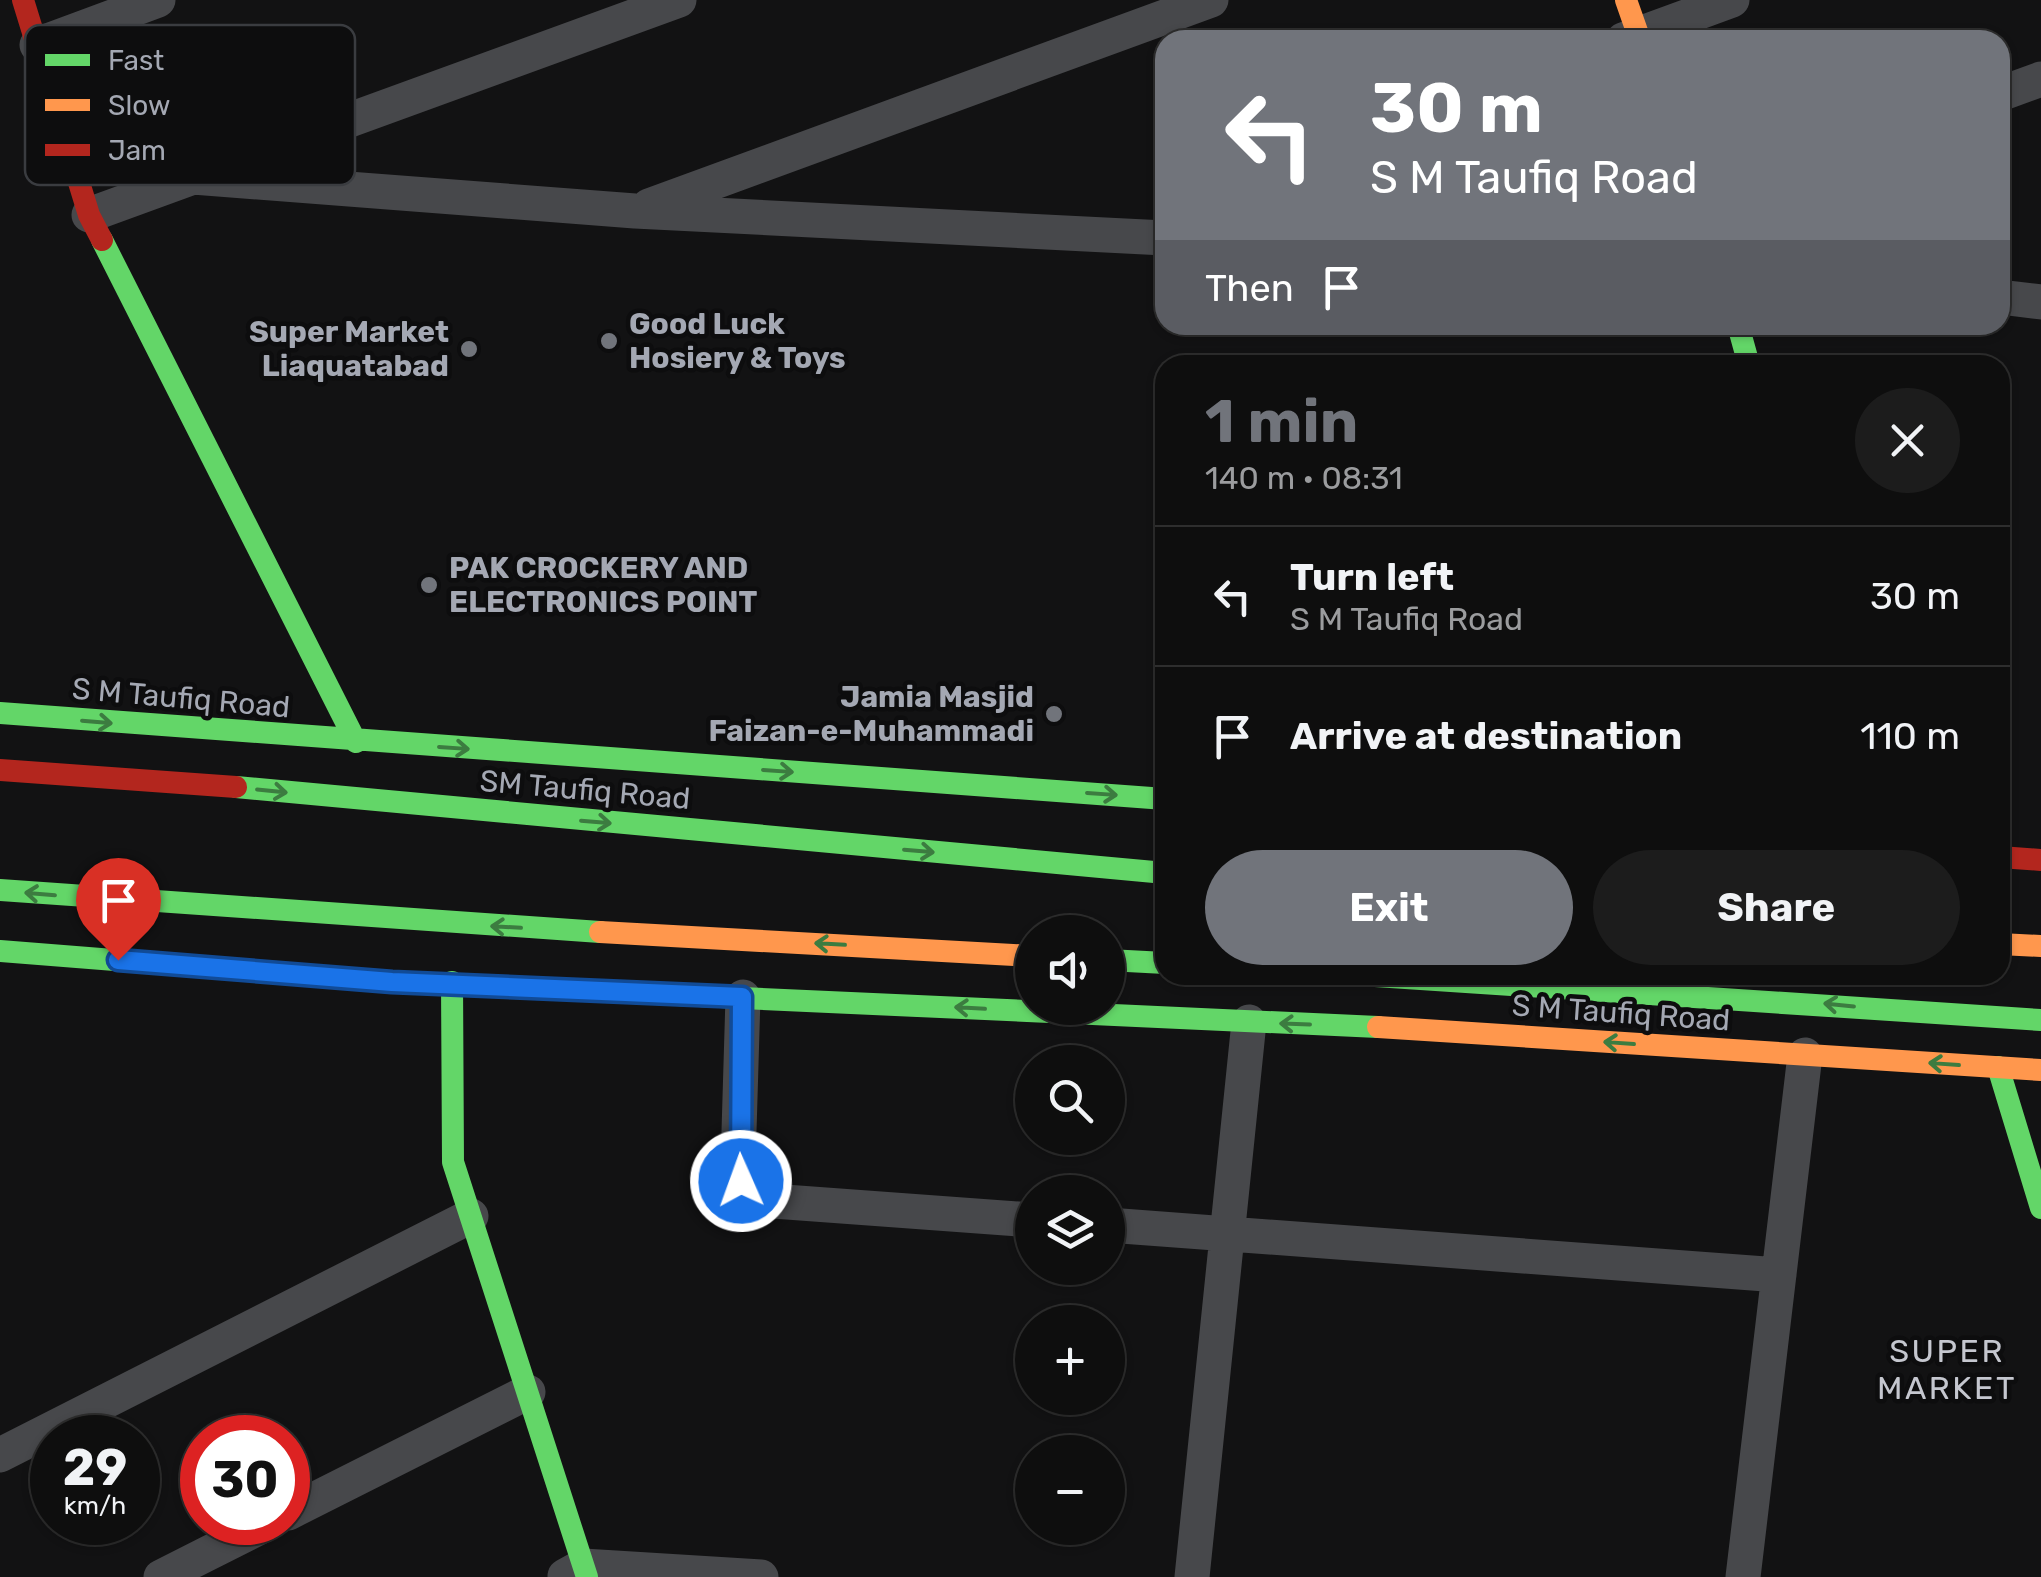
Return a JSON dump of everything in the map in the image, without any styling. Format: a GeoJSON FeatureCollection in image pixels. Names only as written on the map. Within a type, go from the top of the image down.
{"type":"FeatureCollection","features":[{"type":"Feature","properties":{"kind":"main road"},"geometry":{"type":"LineString","coordinates":[[24,0],[31,25]]}},
{"type":"Feature","properties":{"kind":"main road"},"geometry":{"type":"LineString","coordinates":[[1626,0],[1632,30]]}},
{"type":"Feature","properties":{"kind":"main road"},"geometry":{"type":"LineString","coordinates":[[80,185],[89,215],[356,742]]}},
{"type":"Feature","properties":{"kind":"main road","name":"S M Taufiq Road"},"geometry":{"type":"LineString","coordinates":[[0,714],[1155,798]]}},
{"type":"Feature","properties":{"kind":"main road","name":"SM Taufiq Road"},"geometry":{"type":"LineString","coordinates":[[0,770],[175,780],[1155,871]]}},
{"type":"Feature","properties":{"kind":"main road"},"geometry":{"type":"LineString","coordinates":[[2010,858],[2041,860]]}},
{"type":"Feature","properties":{"kind":"main road"},"geometry":{"type":"LineString","coordinates":[[0,890],[447,924],[1015,955]]}},
{"type":"Feature","properties":{"kind":"main road"},"geometry":{"type":"LineString","coordinates":[[2010,944],[2041,946]]}},
{"type":"Feature","properties":{"kind":"main road","name":"S M Taufiq Road"},"geometry":{"type":"LineString","coordinates":[[0,951],[392,982],[1248,1022],[2041,1070]]}},
{"type":"Feature","properties":{"kind":"main road"},"geometry":{"type":"LineString","coordinates":[[1125,961],[1155,962]]}},
{"type":"Feature","properties":{"kind":"main road"},"geometry":{"type":"LineString","coordinates":[[452,982],[452,1162],[528,1392],[578,1574]]}},
{"type":"Feature","properties":{"kind":"main road"},"geometry":{"type":"LineString","coordinates":[[1511,985],[2041,1020]]}},
{"type":"Feature","properties":{"kind":"main road"},"geometry":{"type":"LineString","coordinates":[[1998,1067],[2041,1208]]}},
{"type":"Feature","properties":{"kind":"street"},"geometry":{"type":"LineString","coordinates":[[91,25],[158,0]]}},
{"type":"Feature","properties":{"kind":"street"},"geometry":{"type":"LineString","coordinates":[[355,118],[679,0]]}},
{"type":"Feature","properties":{"kind":"street"},"geometry":{"type":"LineString","coordinates":[[635,212],[1211,0]]}},
{"type":"Feature","properties":{"kind":"street"},"geometry":{"type":"LineString","coordinates":[[1655,30],[1732,0]]}},
{"type":"Feature","properties":{"kind":"street"},"geometry":{"type":"LineString","coordinates":[[2010,90],[2041,79]]}},
{"type":"Feature","properties":{"kind":"street"},"geometry":{"type":"LineString","coordinates":[[89,215],[171,185]]}},
{"type":"Feature","properties":{"kind":"street"},"geometry":{"type":"LineString","coordinates":[[294,185],[635,212],[1155,237]]}},
{"type":"Feature","properties":{"kind":"street"},"geometry":{"type":"LineString","coordinates":[[1104,234],[1155,216]]}},
{"type":"Feature","properties":{"kind":"street"},"geometry":{"type":"LineString","coordinates":[[2010,299],[2040,302]]}},
{"type":"Feature","properties":{"kind":"street"},"geometry":{"type":"LineString","coordinates":[[742,997],[738,1165],[746,1192],[758,1200],[1015,1219]]}},
{"type":"Feature","properties":{"kind":"street"},"geometry":{"type":"LineString","coordinates":[[1192,1577],[1248,1022]]}},
{"type":"Feature","properties":{"kind":"street"},"geometry":{"type":"LineString","coordinates":[[1743,1577],[1805,1055]]}},
{"type":"Feature","properties":{"kind":"street"},"geometry":{"type":"LineString","coordinates":[[0,1456],[471,1216]]}},
{"type":"Feature","properties":{"kind":"street"},"geometry":{"type":"LineString","coordinates":[[1125,1226],[1779,1275]]}},
{"type":"Feature","properties":{"kind":"street"},"geometry":{"type":"LineString","coordinates":[[310,1503],[528,1392]]}},
{"type":"Feature","properties":{"kind":"street"},"geometry":{"type":"LineString","coordinates":[[162,1577],[225,1545]]}},
{"type":"Feature","properties":{"kind":"street"},"geometry":{"type":"LineString","coordinates":[[578,1574],[761,1577]]}},
{"type":"Feature","properties":{"kind":"traffic: fast"},"geometry":{"type":"LineString","coordinates":[[102,240],[356,742]]}},
{"type":"Feature","properties":{"kind":"traffic: fast"},"geometry":{"type":"LineString","coordinates":[[1741,335],[1746,355]]}},
{"type":"Feature","properties":{"kind":"traffic: fast"},"geometry":{"type":"LineString","coordinates":[[0,713],[1155,798]]}},
{"type":"Feature","properties":{"kind":"traffic: fast"},"geometry":{"type":"LineString","coordinates":[[236,787],[1155,872]]}},
{"type":"Feature","properties":{"kind":"traffic: fast"},"geometry":{"type":"LineString","coordinates":[[0,890],[600,932]]}},
{"type":"Feature","properties":{"kind":"traffic: fast"},"geometry":{"type":"LineString","coordinates":[[0,951],[391,982],[1378,1027]]}},
{"type":"Feature","properties":{"kind":"traffic: fast"},"geometry":{"type":"LineString","coordinates":[[1125,961],[1155,962]]}},
{"type":"Feature","properties":{"kind":"traffic: fast"},"geometry":{"type":"LineString","coordinates":[[452,982],[453,1162],[587,1577]]}},
{"type":"Feature","properties":{"kind":"traffic: fast"},"geometry":{"type":"LineString","coordinates":[[1511,985],[2041,1020]]}},
{"type":"Feature","properties":{"kind":"traffic: fast"},"geometry":{"type":"LineString","coordinates":[[1998,1067],[2041,1208]]}},
{"type":"Feature","properties":{"kind":"traffic: slow"},"geometry":{"type":"LineString","coordinates":[[1626,0],[1636,30]]}},
{"type":"Feature","properties":{"kind":"traffic: slow"},"geometry":{"type":"LineString","coordinates":[[600,932],[1015,955]]}},
{"type":"Feature","properties":{"kind":"traffic: slow"},"geometry":{"type":"LineString","coordinates":[[2010,944],[2041,946]]}},
{"type":"Feature","properties":{"kind":"traffic: slow"},"geometry":{"type":"LineString","coordinates":[[1378,1027],[2041,1070]]}},
{"type":"Feature","properties":{"kind":"traffic: jam"},"geometry":{"type":"LineString","coordinates":[[23,0],[31,25]]}},
{"type":"Feature","properties":{"kind":"traffic: jam"},"geometry":{"type":"LineString","coordinates":[[80,185],[102,240]]}},
{"type":"Feature","properties":{"kind":"traffic: jam"},"geometry":{"type":"LineString","coordinates":[[0,770],[236,787]]}},
{"type":"Feature","properties":{"kind":"traffic: jam"},"geometry":{"type":"LineString","coordinates":[[2010,858],[2041,860]]}},
{"type":"Feature","properties":{"kind":"place","name":"Good Luck Hosiery & Toys"},"geometry":{"type":"Point","coordinates":[609,341]}},
{"type":"Feature","properties":{"kind":"place","name":"Super Market Liaquatabad"},"geometry":{"type":"Point","coordinates":[469,349]}},
{"type":"Feature","properties":{"kind":"place","name":"PAK CROCKERY AND ELECTRONICS POINT"},"geometry":{"type":"Point","coordinates":[429,585]}},
{"type":"Feature","properties":{"kind":"place","name":"Jamia Masjid Faizan-e-Muhammadi"},"geometry":{"type":"Point","coordinates":[1054,714]}},
{"type":"Feature","properties":{"kind":"district","name":"SUPER MARKET"},"geometry":{"type":"Point","coordinates":[1947,1370]}},
{"type":"Feature","properties":{"kind":"route"},"geometry":{"type":"LineString","coordinates":[[118,960],[392,982],[742,997],[738,1165],[741,1181]]}}]}
